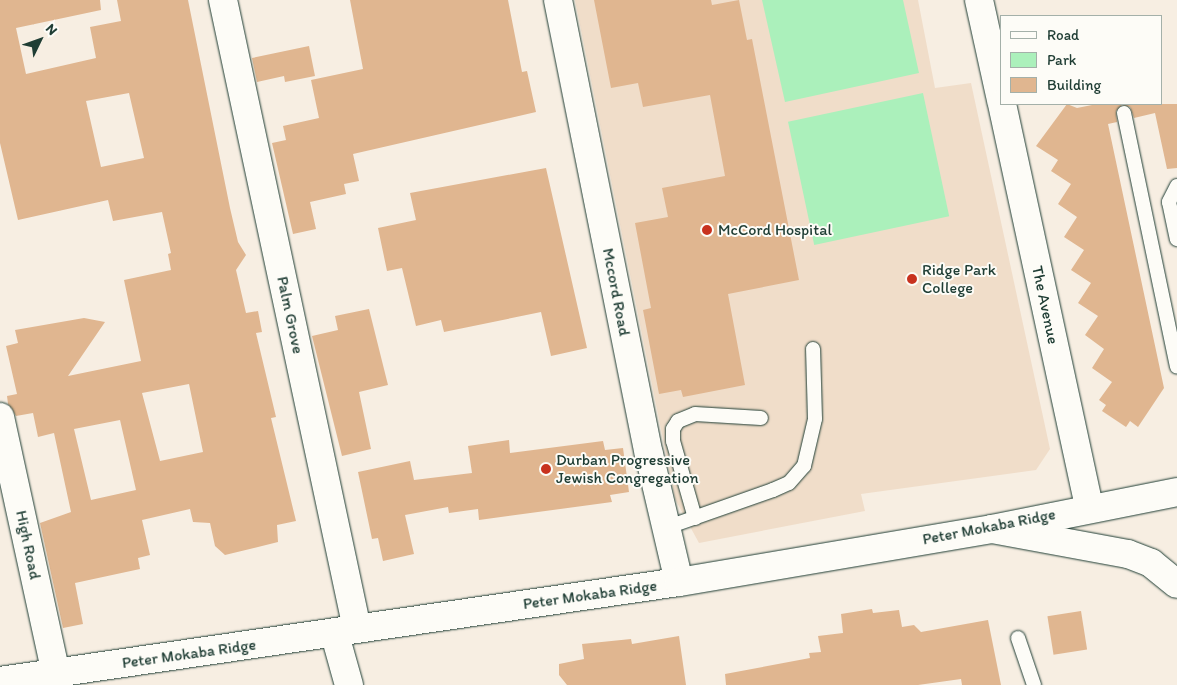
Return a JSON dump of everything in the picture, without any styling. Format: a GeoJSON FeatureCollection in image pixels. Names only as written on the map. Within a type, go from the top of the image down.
{"type":"FeatureCollection","features":[{"type":"Feature","properties":{"kind":"street","name":"Palm Grove"},"geometry":{"type":"LineString","coordinates":[[223,0],[346,632],[349,685]]}},
{"type":"Feature","properties":{"kind":"street","name":"Mccord Road"},"geometry":{"type":"LineString","coordinates":[[558,0],[649,454],[668,528],[679,582]]}},
{"type":"Feature","properties":{"kind":"street","name":"The Avenue"},"geometry":{"type":"LineString","coordinates":[[979,0],[1000,97]]}},
{"type":"Feature","properties":{"kind":"street","name":"The Avenue"},"geometry":{"type":"LineString","coordinates":[[1002,105],[1089,507]]}},
{"type":"Feature","properties":{"kind":"street","name":"High Road"},"geometry":{"type":"LineString","coordinates":[[0,417],[56,673]]}},
{"type":"Feature","properties":{"kind":"street","name":"Peter Mokaba Ridge"},"geometry":{"type":"LineString","coordinates":[[0,681],[679,582],[992,529],[1089,507],[1177,492]]}},
{"type":"Feature","properties":{"kind":"street"},"geometry":{"type":"LineString","coordinates":[[992,529],[1128,554],[1151,563],[1177,584]]}},
{"type":"Feature","properties":{"kind":"lane"},"geometry":{"type":"LineString","coordinates":[[1124,112],[1177,367]]}},
{"type":"Feature","properties":{"kind":"lane"},"geometry":{"type":"LineString","coordinates":[[1177,186],[1169,202],[1177,239]]}},
{"type":"Feature","properties":{"kind":"lane"},"geometry":{"type":"LineString","coordinates":[[668,528],[789,483],[804,466],[815,418],[813,349]]}},
{"type":"Feature","properties":{"kind":"lane"},"geometry":{"type":"LineString","coordinates":[[695,518],[673,441],[678,421],[695,414],[761,418]]}},
{"type":"Feature","properties":{"kind":"lane"},"geometry":{"type":"LineString","coordinates":[[1018,638],[1034,685]]}},
{"type":"Feature","properties":{"kind":"shaded area"},"geometry":{"type":"Polygon","coordinates":[[[575,0],[918,0],[935,88],[971,83],[1050,449],[1036,470],[861,494],[865,511],[699,543],[675,499],[575,0]]]}},
{"type":"Feature","properties":{"kind":"green space"},"geometry":{"type":"Polygon","coordinates":[[[762,0],[903,0],[919,73],[785,102],[762,0]]]}},
{"type":"Feature","properties":{"kind":"green space"},"geometry":{"type":"Polygon","coordinates":[[[923,93],[949,216],[814,245],[788,122],[923,93]]]}},
{"type":"Feature","properties":{"kind":"building"},"geometry":{"type":"Polygon","coordinates":[[[0,0],[100,0],[101,10],[16,28],[26,74],[96,58],[90,27],[121,21],[117,0],[188,0],[230,208],[238,242],[246,255],[236,270],[246,313],[258,311],[262,332],[256,333],[276,417],[271,418],[296,521],[277,525],[278,542],[225,555],[215,546],[210,523],[193,522],[190,509],[142,520],[150,555],[138,558],[140,569],[75,583],[83,624],[63,628],[40,523],[71,512],[54,433],[38,437],[33,413],[16,416],[8,404],[7,396],[17,394],[6,346],[18,343],[15,330],[84,318],[105,322],[68,376],[141,361],[124,280],[171,270],[168,254],[171,253],[162,212],[113,221],[108,200],[18,220],[0,143],[0,0]],[[129,93],[86,101],[101,167],[144,158],[129,93]],[[189,384],[142,393],[160,461],[203,452],[189,384]],[[120,420],[74,429],[91,500],[136,490],[120,420]]]}},
{"type":"Feature","properties":{"kind":"building"},"geometry":{"type":"Polygon","coordinates":[[[350,0],[508,0],[522,72],[527,71],[536,112],[353,154],[359,181],[344,184],[346,194],[310,202],[316,229],[293,234],[272,143],[286,140],[283,126],[319,118],[311,80],[363,69],[350,0]]]}},
{"type":"Feature","properties":{"kind":"building"},"geometry":{"type":"Polygon","coordinates":[[[594,0],[711,0],[712,5],[739,0],[747,40],[752,39],[799,280],[728,294],[745,385],[683,397],[681,390],[659,394],[643,310],[651,308],[635,223],[668,217],[662,188],[725,176],[710,95],[643,107],[638,83],[611,88],[594,0]]]}},
{"type":"Feature","properties":{"kind":"building"},"geometry":{"type":"Polygon","coordinates":[[[309,46],[315,76],[285,82],[284,76],[257,82],[252,58],[309,46]]]}},
{"type":"Feature","properties":{"kind":"building"},"geometry":{"type":"Polygon","coordinates":[[[1177,104],[1177,168],[1167,169],[1155,113],[1134,118],[1130,107],[1122,105],[1177,104]]]}},
{"type":"Feature","properties":{"kind":"building"},"geometry":{"type":"Polygon","coordinates":[[[1066,105],[1077,108],[1092,105],[1122,105],[1116,111],[1117,122],[1108,124],[1164,388],[1138,427],[1130,421],[1126,427],[1102,411],[1106,405],[1099,400],[1112,382],[1092,368],[1104,349],[1085,335],[1098,316],[1078,303],[1091,283],[1071,270],[1084,250],[1064,237],[1077,217],[1058,204],[1071,184],[1051,171],[1058,160],[1036,146],[1066,105]]]}},
{"type":"Feature","properties":{"kind":"building"},"geometry":{"type":"Polygon","coordinates":[[[546,168],[587,348],[551,356],[541,312],[444,332],[441,320],[416,326],[402,268],[387,271],[378,228],[416,220],[410,193],[546,168]]]}},
{"type":"Feature","properties":{"kind":"building"},"geometry":{"type":"Polygon","coordinates":[[[369,309],[388,385],[359,392],[371,449],[342,456],[312,336],[338,330],[335,316],[369,309]]]}},
{"type":"Feature","properties":{"kind":"building"},"geometry":{"type":"Polygon","coordinates":[[[509,440],[510,453],[603,441],[605,450],[623,448],[629,492],[610,495],[612,502],[479,520],[478,509],[449,513],[448,507],[405,515],[414,554],[383,561],[378,538],[372,539],[358,472],[410,461],[414,480],[472,473],[468,446],[509,440]]]}},
{"type":"Feature","properties":{"kind":"building"},"geometry":{"type":"Polygon","coordinates":[[[872,609],[873,613],[899,610],[902,627],[914,625],[921,632],[988,620],[1001,685],[962,685],[961,679],[918,685],[726,685],[725,674],[810,658],[809,653],[821,652],[818,636],[843,633],[841,614],[872,609]]]}},
{"type":"Feature","properties":{"kind":"building"},"geometry":{"type":"Polygon","coordinates":[[[1081,611],[1087,650],[1054,655],[1047,616],[1081,611]]]}},
{"type":"Feature","properties":{"kind":"building"},"geometry":{"type":"Polygon","coordinates":[[[679,636],[686,685],[567,685],[559,675],[559,664],[584,659],[582,644],[631,639],[632,644],[679,636]]]}},
{"type":"Feature","properties":{"kind":"place","name":"McCord Hospital"},"geometry":{"type":"Point","coordinates":[707,230]}},
{"type":"Feature","properties":{"kind":"place","name":"Ridge Park College"},"geometry":{"type":"Point","coordinates":[912,279]}},
{"type":"Feature","properties":{"kind":"place","name":"Durban Progressive Jewish Congregation"},"geometry":{"type":"Point","coordinates":[546,469]}}]}
